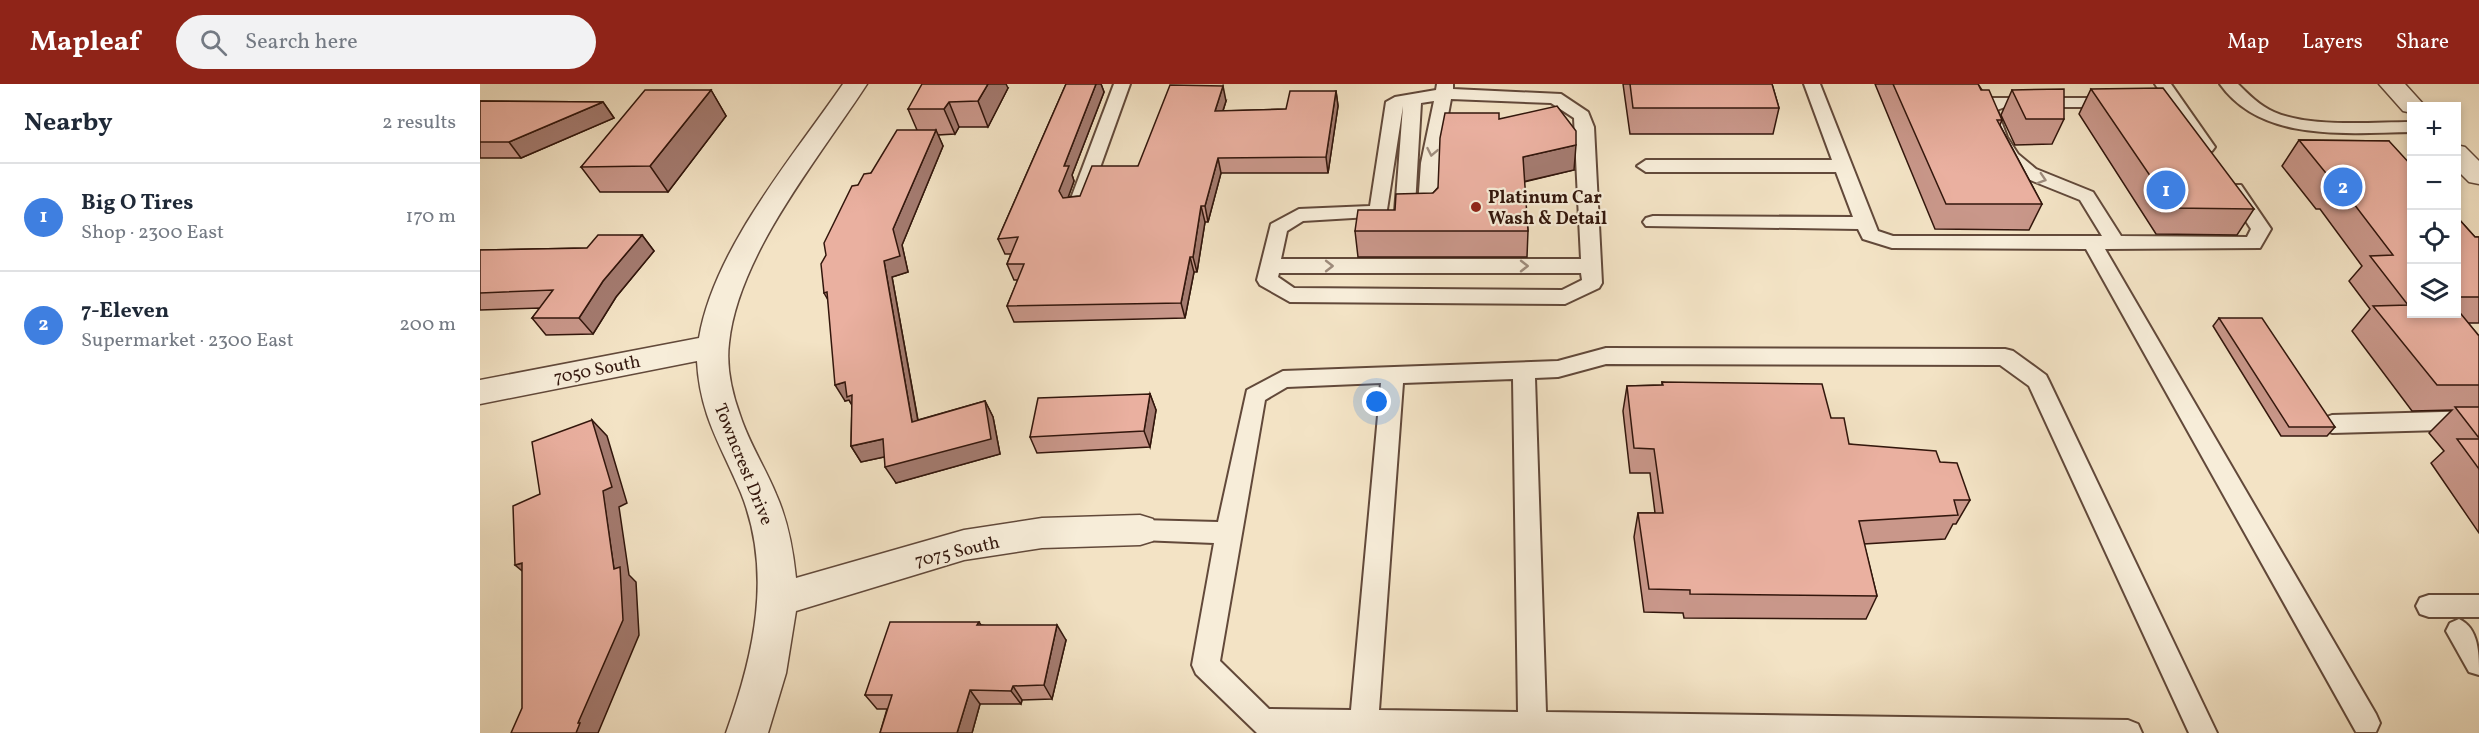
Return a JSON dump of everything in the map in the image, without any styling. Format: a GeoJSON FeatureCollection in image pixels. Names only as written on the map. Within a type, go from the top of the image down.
{"type":"FeatureCollection","features":[{"type":"Feature","properties":{"kind":"street","name":"Towncrest Drive"},"geometry":{"type":"LineString","coordinates":[[747,733],[762,692],[779,599],[776,549],[759,494],[738,455],[717,398],[713,346],[722,300],[744,254],[855,84]]}},
{"type":"Feature","properties":{"kind":"street"},"geometry":{"type":"LineString","coordinates":[[2391,84],[2408,102]]}},
{"type":"Feature","properties":{"kind":"street"},"geometry":{"type":"LineString","coordinates":[[2460,156],[2479,176]]}},
{"type":"Feature","properties":{"kind":"street","name":"7050 South"},"geometry":{"type":"LineString","coordinates":[[480,392],[713,346]]}},
{"type":"Feature","properties":{"kind":"street","name":"7075 South"},"geometry":{"type":"LineString","coordinates":[[779,599],[964,546],[1042,533],[1140,530]]}},
{"type":"Feature","properties":{"kind":"lane"},"geometry":{"type":"LineString","coordinates":[[1076,207],[1122,84]]}},
{"type":"Feature","properties":{"kind":"lane"},"geometry":{"type":"LineString","coordinates":[[1812,84],[1870,235],[1892,242],[2253,243],[2261,230],[2163,84]]}},
{"type":"Feature","properties":{"kind":"lane"},"geometry":{"type":"LineString","coordinates":[[2228,84],[2247,103],[2270,117],[2311,124],[2407,127]]}},
{"type":"Feature","properties":{"kind":"lane"},"geometry":{"type":"LineString","coordinates":[[1379,212],[1395,102],[1444,89],[1555,98],[1582,116],[1585,127],[1592,283],[1566,297],[1290,295],[1267,280],[1278,228],[1299,215],[1427,212],[1430,163],[1444,89]]}},
{"type":"Feature","properties":{"kind":"lane"},"geometry":{"type":"LineString","coordinates":[[1405,212],[1413,98]]}},
{"type":"Feature","properties":{"kind":"lane"},"geometry":{"type":"LineString","coordinates":[[2152,101],[2175,101]]}},
{"type":"Feature","properties":{"kind":"lane"},"geometry":{"type":"LineString","coordinates":[[2130,102],[2005,102],[1993,103],[1988,110],[2010,158],[2017,166],[2028,174],[2084,195],[2104,243],[2366,723]]}},
{"type":"Feature","properties":{"kind":"lane"},"geometry":{"type":"LineString","coordinates":[[1646,166],[1845,166]]}},
{"type":"Feature","properties":{"kind":"lane"},"geometry":{"type":"LineString","coordinates":[[1653,222],[1866,223]]}},
{"type":"Feature","properties":{"kind":"lane"},"geometry":{"type":"LineString","coordinates":[[1270,266],[1591,266]]}},
{"type":"Feature","properties":{"kind":"lane"},"geometry":{"type":"LineString","coordinates":[[2128,733],[1263,722],[1206,665],[1228,533],[1256,396],[1283,379],[1557,369],[1606,356],[2006,357],[2038,381],[2203,733]]}},
{"type":"Feature","properties":{"kind":"lane"},"geometry":{"type":"LineString","coordinates":[[1524,371],[1532,725]]}},
{"type":"Feature","properties":{"kind":"lane"},"geometry":{"type":"LineString","coordinates":[[1364,724],[1393,375]]}},
{"type":"Feature","properties":{"kind":"lane"},"geometry":{"type":"LineString","coordinates":[[2332,424],[2479,420]]}},
{"type":"Feature","properties":{"kind":"lane"},"geometry":{"type":"LineString","coordinates":[[1140,530],[1228,533]]}},
{"type":"Feature","properties":{"kind":"lane"},"geometry":{"type":"LineString","coordinates":[[2429,606],[2479,606]]}},
{"type":"Feature","properties":{"kind":"lane"},"geometry":{"type":"LineString","coordinates":[[2459,631],[2479,663]]}},
{"type":"Feature","properties":{"kind":"building"},"geometry":{"type":"Polygon","coordinates":[[[922,84],[988,84],[978,101],[949,102],[944,109],[908,109],[922,84]]]}},
{"type":"Feature","properties":{"kind":"building"},"geometry":{"type":"Polygon","coordinates":[[[1066,84],[1096,84],[1064,166],[1069,166],[1059,191],[1063,198],[1080,196],[1092,166],[1138,166],[1170,85],[1223,86],[1215,111],[1286,109],[1290,91],[1336,91],[1326,157],[1218,158],[1205,206],[1201,206],[1193,257],[1190,257],[1181,303],[1007,306],[1024,264],[1007,264],[1018,237],[998,239],[1066,84]]]}},
{"type":"Feature","properties":{"kind":"building"},"geometry":{"type":"Polygon","coordinates":[[[1630,84],[1772,84],[1779,108],[1633,108],[1630,84]]]}},
{"type":"Feature","properties":{"kind":"building"},"geometry":{"type":"Polygon","coordinates":[[[1893,84],[1978,84],[1981,90],[1989,90],[2002,120],[1997,120],[2042,204],[1946,204],[1893,84]]]}},
{"type":"Feature","properties":{"kind":"building"},"geometry":{"type":"Polygon","coordinates":[[[2163,88],[2254,209],[2172,208],[2091,89],[2163,88]]]}},
{"type":"Feature","properties":{"kind":"building"},"geometry":{"type":"Polygon","coordinates":[[[2064,89],[2064,119],[2026,119],[2012,90],[2064,89]]]}},
{"type":"Feature","properties":{"kind":"building"},"geometry":{"type":"Polygon","coordinates":[[[645,90],[711,90],[650,166],[581,167],[645,90]]]}},
{"type":"Feature","properties":{"kind":"building"},"geometry":{"type":"Polygon","coordinates":[[[480,101],[603,102],[509,142],[480,142],[480,101]]]}},
{"type":"Feature","properties":{"kind":"building"},"geometry":{"type":"Polygon","coordinates":[[[1557,106],[1576,131],[1576,145],[1523,157],[1528,231],[1355,231],[1358,210],[1395,210],[1396,194],[1433,193],[1438,188],[1440,138],[1445,113],[1499,113],[1499,119],[1557,106]]]}},
{"type":"Feature","properties":{"kind":"building"},"geometry":{"type":"Polygon","coordinates":[[[897,130],[936,130],[893,229],[900,256],[884,261],[912,422],[985,401],[991,439],[885,467],[883,439],[851,446],[852,395],[847,397],[845,382],[835,385],[827,292],[824,293],[821,264],[826,255],[824,243],[852,186],[858,185],[864,174],[871,173],[897,130]]]}},
{"type":"Feature","properties":{"kind":"building"},"geometry":{"type":"Polygon","coordinates":[[[2299,140],[2389,141],[2407,161],[2407,304],[2370,256],[2393,255],[2338,183],[2334,183],[2299,140]]]}},
{"type":"Feature","properties":{"kind":"building"},"geometry":{"type":"Polygon","coordinates":[[[2461,221],[2475,237],[2479,237],[2479,297],[2461,297],[2461,221]]]}},
{"type":"Feature","properties":{"kind":"building"},"geometry":{"type":"Polygon","coordinates":[[[598,235],[642,235],[603,281],[579,318],[532,318],[553,290],[480,293],[480,250],[587,248],[598,235]]]}},
{"type":"Feature","properties":{"kind":"building"},"geometry":{"type":"Polygon","coordinates":[[[2407,305],[2407,318],[2461,318],[2461,314],[2479,336],[2479,385],[2437,385],[2373,306],[2407,305]]]}},
{"type":"Feature","properties":{"kind":"building"},"geometry":{"type":"Polygon","coordinates":[[[2219,318],[2262,318],[2335,427],[2289,427],[2219,318]]]}},
{"type":"Feature","properties":{"kind":"building"},"geometry":{"type":"Polygon","coordinates":[[[1662,382],[1822,384],[1831,418],[1844,418],[1849,444],[1936,451],[1940,462],[1957,463],[1970,500],[1954,500],[1958,515],[1859,521],[1877,596],[1690,594],[1690,590],[1649,589],[1638,513],[1663,513],[1654,449],[1634,448],[1627,386],[1663,385],[1662,382]]]}},
{"type":"Feature","properties":{"kind":"building"},"geometry":{"type":"Polygon","coordinates":[[[1150,394],[1144,431],[1030,437],[1038,398],[1150,394]]]}},
{"type":"Feature","properties":{"kind":"building"},"geometry":{"type":"Polygon","coordinates":[[[2455,407],[2479,407],[2479,438],[2455,407]]]}},
{"type":"Feature","properties":{"kind":"building"},"geometry":{"type":"Polygon","coordinates":[[[592,420],[612,487],[603,491],[614,569],[620,567],[623,620],[578,723],[580,723],[576,733],[511,733],[522,708],[522,563],[515,565],[513,506],[540,494],[532,442],[592,420]]]}},
{"type":"Feature","properties":{"kind":"building"},"geometry":{"type":"Polygon","coordinates":[[[2457,439],[2479,439],[2479,469],[2457,439]]]}},
{"type":"Feature","properties":{"kind":"building"},"geometry":{"type":"Polygon","coordinates":[[[890,622],[1057,625],[1044,685],[1013,686],[1011,691],[970,690],[957,733],[880,733],[892,695],[865,695],[890,622]]]}},
{"type":"Feature","properties":{"kind":"place","name":"7-Eleven"},"geometry":{"type":"Point","coordinates":[2343,187]}},
{"type":"Feature","properties":{"kind":"place","name":"Big O Tires"},"geometry":{"type":"Point","coordinates":[2166,190]}},
{"type":"Feature","properties":{"kind":"place","name":"Platinum Car Wash & Detail"},"geometry":{"type":"Point","coordinates":[1476,207]}}]}
